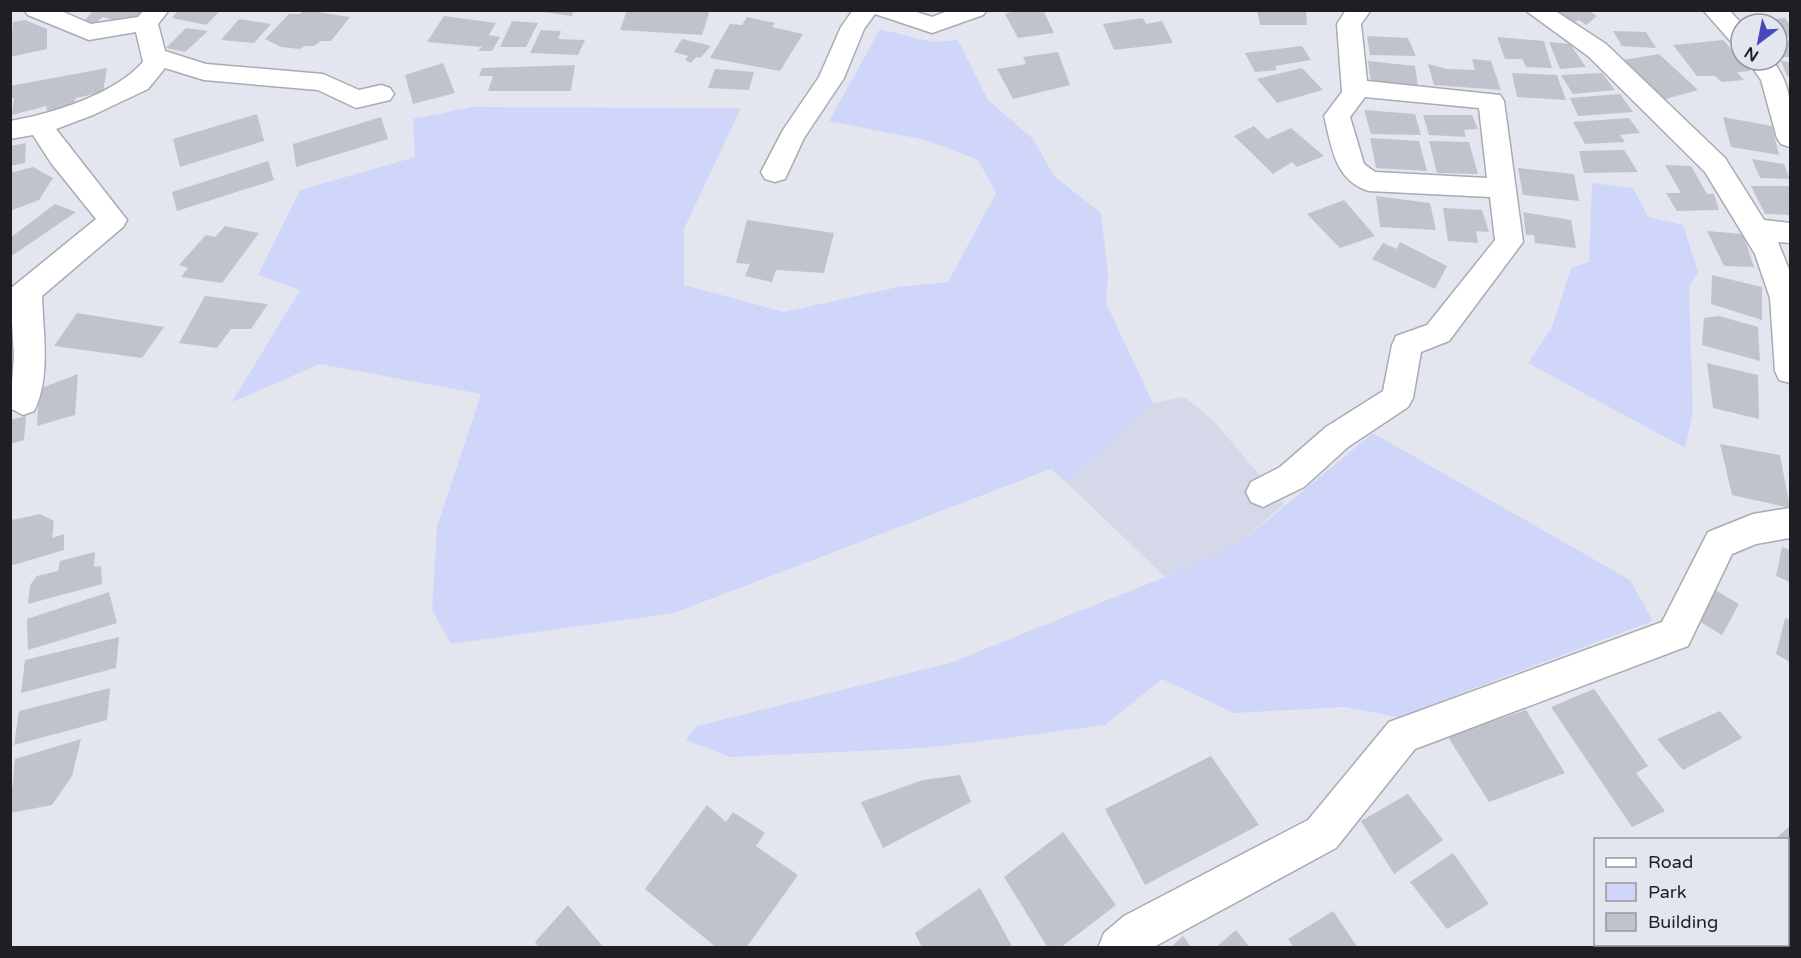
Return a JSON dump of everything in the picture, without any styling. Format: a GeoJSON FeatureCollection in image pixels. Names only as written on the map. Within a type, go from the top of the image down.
{"type":"FeatureCollection","features":[{"type":"Feature","properties":{"kind":"street"},"geometry":{"type":"LineString","coordinates":[[10,130],[40,124],[84,109],[139,84],[156,63],[152,17],[89,32],[36,10]]}},
{"type":"Feature","properties":{"kind":"street"},"geometry":{"type":"LineString","coordinates":[[775,172],[792,136],[831,78],[853,27],[866,10]]}},
{"type":"Feature","properties":{"kind":"street"},"geometry":{"type":"LineString","coordinates":[[884,10],[932,25],[975,10]]}},
{"type":"Feature","properties":{"kind":"street"},"geometry":{"type":"LineString","coordinates":[[1359,10],[1349,24],[1355,93],[1337,116],[1352,169],[1369,181],[1500,188]]}},
{"type":"Feature","properties":{"kind":"street"},"geometry":{"type":"LineString","coordinates":[[1537,10],[1597,50],[1715,165],[1769,252],[1785,298],[1791,371]]}},
{"type":"Feature","properties":{"kind":"street"},"geometry":{"type":"LineString","coordinates":[[1715,10],[1729,25]]}},
{"type":"Feature","properties":{"kind":"street"},"geometry":{"type":"LineString","coordinates":[[154,56],[204,72],[323,81],[356,99],[381,94]]}},
{"type":"Feature","properties":{"kind":"street"},"geometry":{"type":"LineString","coordinates":[[1774,73],[1791,138]]}},
{"type":"Feature","properties":{"kind":"street"},"geometry":{"type":"LineString","coordinates":[[1263,492],[1292,477],[1337,436],[1397,398],[1407,345],[1438,333],[1509,242],[1500,188],[1491,101],[1355,88]]}},
{"type":"Feature","properties":{"kind":"street"},"geometry":{"type":"LineString","coordinates":[[23,402],[29,356],[19,300],[113,220],[60,156],[40,124]]}},
{"type":"Feature","properties":{"kind":"street"},"geometry":{"type":"LineString","coordinates":[[1755,230],[1791,233]]}},
{"type":"Feature","properties":{"kind":"street"},"geometry":{"type":"LineString","coordinates":[[1119,948],[1139,931],[1322,834],[1402,735],[1675,634],[1720,543],[1753,529],[1791,523]]}},
{"type":"Feature","properties":{"kind":"shaded area"},"geometry":{"type":"Polygon","coordinates":[[[1184,397],[1212,419],[1284,504],[1242,541],[1165,577],[1067,483],[1153,403],[1184,397]]]}},
{"type":"Feature","properties":{"kind":"green space"},"geometry":{"type":"Polygon","coordinates":[[[880,29],[932,42],[958,40],[988,100],[1033,139],[1054,176],[1101,213],[1108,273],[1106,303],[1153,403],[1067,483],[1051,469],[674,613],[451,644],[432,610],[437,526],[481,394],[320,364],[232,402],[300,290],[258,275],[300,190],[415,157],[413,119],[472,107],[741,108],[684,229],[684,285],[784,312],[898,287],[948,282],[996,193],[978,160],[926,140],[829,121],[880,29]]]}},
{"type":"Feature","properties":{"kind":"green space"},"geometry":{"type":"Polygon","coordinates":[[[1592,183],[1633,188],[1648,217],[1683,225],[1698,272],[1689,288],[1693,412],[1685,448],[1528,363],[1552,327],[1571,268],[1589,262],[1592,183]]]}},
{"type":"Feature","properties":{"kind":"green space"},"geometry":{"type":"Polygon","coordinates":[[[1373,433],[1630,580],[1653,621],[1398,717],[1345,707],[1234,713],[1162,679],[1105,725],[1030,735],[925,748],[730,757],[686,740],[697,726],[950,663],[1165,577],[1242,541],[1373,433]]]}},
{"type":"Feature","properties":{"kind":"building"},"geometry":{"type":"Polygon","coordinates":[[[94,10],[146,10],[135,20],[119,22],[103,17],[92,26],[82,23],[94,10]]]}},
{"type":"Feature","properties":{"kind":"building"},"geometry":{"type":"Polygon","coordinates":[[[178,10],[221,10],[206,25],[172,18],[178,10]]]}},
{"type":"Feature","properties":{"kind":"building"},"geometry":{"type":"Polygon","coordinates":[[[304,10],[350,17],[331,41],[321,41],[314,46],[305,46],[300,49],[281,47],[265,39],[289,14],[300,14],[304,10]]]}},
{"type":"Feature","properties":{"kind":"building"},"geometry":{"type":"Polygon","coordinates":[[[529,10],[574,10],[572,16],[529,10]]]}},
{"type":"Feature","properties":{"kind":"building"},"geometry":{"type":"Polygon","coordinates":[[[627,10],[710,10],[702,35],[620,30],[627,10]]]}},
{"type":"Feature","properties":{"kind":"building"},"geometry":{"type":"Polygon","coordinates":[[[1017,10],[1043,10],[1054,33],[1018,38],[1005,14],[1017,10]]]}},
{"type":"Feature","properties":{"kind":"building"},"geometry":{"type":"Polygon","coordinates":[[[1257,10],[1306,12],[1307,25],[1260,25],[1257,10]]]}},
{"type":"Feature","properties":{"kind":"building"},"geometry":{"type":"Polygon","coordinates":[[[1550,10],[1587,10],[1597,16],[1586,25],[1579,20],[1572,23],[1550,10]]]}},
{"type":"Feature","properties":{"kind":"building"},"geometry":{"type":"Polygon","coordinates":[[[444,16],[496,23],[489,35],[500,37],[492,51],[478,51],[482,47],[427,42],[444,16]]]}},
{"type":"Feature","properties":{"kind":"building"},"geometry":{"type":"Polygon","coordinates":[[[747,17],[775,23],[772,27],[803,34],[780,71],[710,58],[730,24],[742,25],[747,17]]]}},
{"type":"Feature","properties":{"kind":"building"},"geometry":{"type":"Polygon","coordinates":[[[1143,18],[1146,24],[1162,21],[1173,43],[1114,50],[1103,24],[1143,18]]]}},
{"type":"Feature","properties":{"kind":"building"},"geometry":{"type":"Polygon","coordinates":[[[239,19],[271,24],[254,43],[221,40],[239,19]]]}},
{"type":"Feature","properties":{"kind":"building"},"geometry":{"type":"Polygon","coordinates":[[[25,20],[47,29],[47,49],[10,57],[13,22],[25,20]]]}},
{"type":"Feature","properties":{"kind":"building"},"geometry":{"type":"Polygon","coordinates":[[[512,21],[538,23],[526,47],[500,47],[512,21]]]}},
{"type":"Feature","properties":{"kind":"building"},"geometry":{"type":"Polygon","coordinates":[[[186,28],[208,31],[185,52],[166,48],[186,28]]]}},
{"type":"Feature","properties":{"kind":"building"},"geometry":{"type":"Polygon","coordinates":[[[541,30],[561,31],[558,39],[585,40],[578,55],[530,53],[541,30]]]}},
{"type":"Feature","properties":{"kind":"building"},"geometry":{"type":"Polygon","coordinates":[[[1613,31],[1646,32],[1656,48],[1622,46],[1613,31]]]}},
{"type":"Feature","properties":{"kind":"building"},"geometry":{"type":"Polygon","coordinates":[[[1367,36],[1408,38],[1416,56],[1370,55],[1367,36]]]}},
{"type":"Feature","properties":{"kind":"building"},"geometry":{"type":"Polygon","coordinates":[[[1497,37],[1544,41],[1552,68],[1526,67],[1522,59],[1505,59],[1497,37]]]}},
{"type":"Feature","properties":{"kind":"building"},"geometry":{"type":"Polygon","coordinates":[[[682,39],[711,46],[700,58],[696,57],[691,63],[685,60],[688,56],[674,52],[682,39]]]}},
{"type":"Feature","properties":{"kind":"building"},"geometry":{"type":"Polygon","coordinates":[[[1723,40],[1729,47],[1729,72],[1737,72],[1744,80],[1722,82],[1715,76],[1697,76],[1673,45],[1723,40]]]}},
{"type":"Feature","properties":{"kind":"building"},"geometry":{"type":"Polygon","coordinates":[[[1549,42],[1570,44],[1586,67],[1560,69],[1549,42]]]}},
{"type":"Feature","properties":{"kind":"building"},"geometry":{"type":"Polygon","coordinates":[[[1302,46],[1311,60],[1275,66],[1277,70],[1255,72],[1245,53],[1302,46]]]}},
{"type":"Feature","properties":{"kind":"building"},"geometry":{"type":"Polygon","coordinates":[[[1058,52],[1070,85],[1013,99],[997,69],[1026,64],[1023,57],[1058,52]]]}},
{"type":"Feature","properties":{"kind":"building"},"geometry":{"type":"Polygon","coordinates":[[[1659,54],[1698,90],[1662,100],[1623,60],[1659,54]]]}},
{"type":"Feature","properties":{"kind":"building"},"geometry":{"type":"Polygon","coordinates":[[[1472,59],[1491,61],[1501,90],[1434,85],[1428,64],[1447,69],[1475,70],[1472,59]]]}},
{"type":"Feature","properties":{"kind":"building"},"geometry":{"type":"Polygon","coordinates":[[[1368,61],[1415,66],[1418,87],[1371,83],[1368,61]]]}},
{"type":"Feature","properties":{"kind":"building"},"geometry":{"type":"Polygon","coordinates":[[[1790,62],[1790,76],[1787,76],[1785,72],[1789,72],[1790,62]]]}},
{"type":"Feature","properties":{"kind":"building"},"geometry":{"type":"Polygon","coordinates":[[[443,63],[455,93],[413,104],[405,75],[443,63]]]}},
{"type":"Feature","properties":{"kind":"building"},"geometry":{"type":"Polygon","coordinates":[[[575,65],[571,91],[488,91],[493,76],[479,76],[482,68],[575,65]]]}},
{"type":"Feature","properties":{"kind":"building"},"geometry":{"type":"Polygon","coordinates":[[[107,68],[103,92],[76,98],[73,105],[47,111],[46,106],[12,115],[14,98],[10,98],[10,86],[107,68]]]}},
{"type":"Feature","properties":{"kind":"building"},"geometry":{"type":"Polygon","coordinates":[[[1302,68],[1323,90],[1277,103],[1257,79],[1302,68]]]}},
{"type":"Feature","properties":{"kind":"building"},"geometry":{"type":"Polygon","coordinates":[[[715,69],[754,72],[749,90],[708,88],[715,69]]]}},
{"type":"Feature","properties":{"kind":"building"},"geometry":{"type":"Polygon","coordinates":[[[1512,73],[1557,75],[1566,100],[1517,97],[1512,73]]]}},
{"type":"Feature","properties":{"kind":"building"},"geometry":{"type":"Polygon","coordinates":[[[1602,73],[1615,90],[1573,94],[1561,75],[1602,73]]]}},
{"type":"Feature","properties":{"kind":"building"},"geometry":{"type":"Polygon","coordinates":[[[1620,94],[1633,112],[1578,116],[1570,98],[1620,94]]]}},
{"type":"Feature","properties":{"kind":"building"},"geometry":{"type":"Polygon","coordinates":[[[1364,110],[1415,114],[1421,135],[1371,134],[1364,110]]]}},
{"type":"Feature","properties":{"kind":"building"},"geometry":{"type":"Polygon","coordinates":[[[257,114],[264,141],[180,167],[173,139],[257,114]]]}},
{"type":"Feature","properties":{"kind":"building"},"geometry":{"type":"Polygon","coordinates":[[[1423,115],[1472,115],[1478,129],[1464,130],[1466,137],[1429,135],[1423,115]]]}},
{"type":"Feature","properties":{"kind":"building"},"geometry":{"type":"Polygon","coordinates":[[[381,117],[388,139],[296,167],[293,144],[381,117]]]}},
{"type":"Feature","properties":{"kind":"building"},"geometry":{"type":"Polygon","coordinates":[[[1723,117],[1772,126],[1779,155],[1731,147],[1723,117]]]}},
{"type":"Feature","properties":{"kind":"building"},"geometry":{"type":"Polygon","coordinates":[[[1629,118],[1640,133],[1620,135],[1625,142],[1585,144],[1573,122],[1629,118]]]}},
{"type":"Feature","properties":{"kind":"building"},"geometry":{"type":"Polygon","coordinates":[[[1254,126],[1267,139],[1291,128],[1324,156],[1297,167],[1292,162],[1273,174],[1234,136],[1254,126]]]}},
{"type":"Feature","properties":{"kind":"building"},"geometry":{"type":"Polygon","coordinates":[[[1370,138],[1419,141],[1427,171],[1376,168],[1370,138]]]}},
{"type":"Feature","properties":{"kind":"building"},"geometry":{"type":"Polygon","coordinates":[[[1429,141],[1469,142],[1478,174],[1437,173],[1429,141]]]}},
{"type":"Feature","properties":{"kind":"building"},"geometry":{"type":"Polygon","coordinates":[[[26,143],[25,163],[10,166],[10,146],[26,143]]]}},
{"type":"Feature","properties":{"kind":"building"},"geometry":{"type":"Polygon","coordinates":[[[1624,150],[1638,172],[1584,173],[1579,151],[1624,150]]]}},
{"type":"Feature","properties":{"kind":"building"},"geometry":{"type":"Polygon","coordinates":[[[1752,159],[1784,164],[1790,179],[1760,178],[1752,159]]]}},
{"type":"Feature","properties":{"kind":"building"},"geometry":{"type":"Polygon","coordinates":[[[268,161],[274,180],[177,211],[172,192],[268,161]]]}},
{"type":"Feature","properties":{"kind":"building"},"geometry":{"type":"Polygon","coordinates":[[[1665,165],[1691,166],[1707,194],[1714,194],[1719,210],[1677,211],[1666,193],[1681,193],[1665,165]]]}},
{"type":"Feature","properties":{"kind":"building"},"geometry":{"type":"Polygon","coordinates":[[[33,167],[53,178],[39,200],[10,211],[10,173],[33,167]]]}},
{"type":"Feature","properties":{"kind":"building"},"geometry":{"type":"Polygon","coordinates":[[[1518,168],[1574,174],[1579,201],[1523,195],[1518,168]]]}},
{"type":"Feature","properties":{"kind":"building"},"geometry":{"type":"Polygon","coordinates":[[[1751,186],[1790,186],[1790,215],[1765,214],[1751,186]]]}},
{"type":"Feature","properties":{"kind":"building"},"geometry":{"type":"Polygon","coordinates":[[[1376,196],[1430,203],[1436,230],[1380,227],[1376,196]]]}},
{"type":"Feature","properties":{"kind":"building"},"geometry":{"type":"Polygon","coordinates":[[[1344,200],[1375,236],[1340,248],[1307,214],[1344,200]]]}},
{"type":"Feature","properties":{"kind":"building"},"geometry":{"type":"Polygon","coordinates":[[[55,204],[76,212],[13,255],[10,254],[10,238],[55,204]]]}},
{"type":"Feature","properties":{"kind":"building"},"geometry":{"type":"Polygon","coordinates":[[[1443,208],[1482,210],[1489,232],[1476,231],[1478,243],[1448,241],[1443,208]]]}},
{"type":"Feature","properties":{"kind":"building"},"geometry":{"type":"Polygon","coordinates":[[[1523,212],[1571,220],[1576,248],[1535,243],[1534,235],[1526,235],[1523,212]]]}},
{"type":"Feature","properties":{"kind":"building"},"geometry":{"type":"Polygon","coordinates":[[[747,220],[834,233],[824,273],[776,270],[772,282],[745,276],[750,264],[736,263],[747,220]]]}},
{"type":"Feature","properties":{"kind":"building"},"geometry":{"type":"Polygon","coordinates":[[[225,226],[259,233],[222,283],[181,277],[188,268],[179,265],[206,235],[215,237],[225,226]]]}},
{"type":"Feature","properties":{"kind":"building"},"geometry":{"type":"Polygon","coordinates":[[[1707,231],[1743,234],[1754,267],[1724,266],[1707,231]]]}},
{"type":"Feature","properties":{"kind":"building"},"geometry":{"type":"Polygon","coordinates":[[[1400,242],[1447,266],[1435,289],[1372,259],[1383,243],[1397,249],[1400,242]]]}},
{"type":"Feature","properties":{"kind":"building"},"geometry":{"type":"Polygon","coordinates":[[[1712,275],[1762,287],[1762,320],[1711,304],[1712,275]]]}},
{"type":"Feature","properties":{"kind":"building"},"geometry":{"type":"Polygon","coordinates":[[[205,296],[268,304],[251,329],[231,329],[217,348],[179,343],[205,296]]]}},
{"type":"Feature","properties":{"kind":"building"},"geometry":{"type":"Polygon","coordinates":[[[77,313],[164,327],[142,358],[54,346],[77,313]]]}},
{"type":"Feature","properties":{"kind":"building"},"geometry":{"type":"Polygon","coordinates":[[[1719,316],[1758,327],[1760,361],[1702,345],[1704,318],[1719,316]]]}},
{"type":"Feature","properties":{"kind":"building"},"geometry":{"type":"Polygon","coordinates":[[[1707,363],[1758,375],[1759,419],[1713,408],[1707,363]]]}},
{"type":"Feature","properties":{"kind":"building"},"geometry":{"type":"Polygon","coordinates":[[[78,374],[75,415],[37,426],[39,389],[78,374]]]}},
{"type":"Feature","properties":{"kind":"building"},"geometry":{"type":"Polygon","coordinates":[[[26,416],[24,440],[10,444],[10,420],[26,416]]]}},
{"type":"Feature","properties":{"kind":"building"},"geometry":{"type":"Polygon","coordinates":[[[1720,444],[1780,455],[1790,508],[1732,495],[1720,444]]]}},
{"type":"Feature","properties":{"kind":"building"},"geometry":{"type":"Polygon","coordinates":[[[40,514],[54,521],[52,538],[64,534],[64,550],[10,566],[12,520],[40,514]]]}},
{"type":"Feature","properties":{"kind":"building"},"geometry":{"type":"Polygon","coordinates":[[[1782,547],[1790,550],[1790,582],[1776,576],[1782,547]]]}},
{"type":"Feature","properties":{"kind":"building"},"geometry":{"type":"Polygon","coordinates":[[[95,552],[94,567],[101,566],[102,584],[28,604],[30,585],[37,576],[58,571],[60,561],[95,552]]]}},
{"type":"Feature","properties":{"kind":"building"},"geometry":{"type":"Polygon","coordinates":[[[1708,586],[1739,604],[1722,635],[1694,618],[1708,586]]]}},
{"type":"Feature","properties":{"kind":"building"},"geometry":{"type":"Polygon","coordinates":[[[109,592],[117,623],[28,650],[27,619],[109,592]]]}},
{"type":"Feature","properties":{"kind":"building"},"geometry":{"type":"Polygon","coordinates":[[[1785,618],[1790,620],[1790,662],[1776,654],[1785,618]]]}},
{"type":"Feature","properties":{"kind":"building"},"geometry":{"type":"Polygon","coordinates":[[[119,637],[116,668],[21,693],[25,660],[119,637]]]}},
{"type":"Feature","properties":{"kind":"building"},"geometry":{"type":"Polygon","coordinates":[[[110,688],[107,720],[14,745],[19,711],[110,688]]]}},
{"type":"Feature","properties":{"kind":"building"},"geometry":{"type":"Polygon","coordinates":[[[1594,689],[1648,766],[1636,773],[1665,811],[1632,827],[1551,707],[1594,689]]]}},
{"type":"Feature","properties":{"kind":"building"},"geometry":{"type":"Polygon","coordinates":[[[1526,710],[1565,773],[1489,802],[1448,737],[1526,710]]]}},
{"type":"Feature","properties":{"kind":"building"},"geometry":{"type":"Polygon","coordinates":[[[1720,711],[1742,738],[1683,770],[1657,739],[1720,711]]]}},
{"type":"Feature","properties":{"kind":"building"},"geometry":{"type":"Polygon","coordinates":[[[81,739],[72,776],[52,805],[10,813],[15,759],[81,739]]]}},
{"type":"Feature","properties":{"kind":"building"},"geometry":{"type":"Polygon","coordinates":[[[1211,756],[1259,825],[1145,885],[1105,809],[1211,756]]]}},
{"type":"Feature","properties":{"kind":"building"},"geometry":{"type":"Polygon","coordinates":[[[960,775],[971,802],[883,848],[861,802],[923,780],[960,775]]]}},
{"type":"Feature","properties":{"kind":"building"},"geometry":{"type":"Polygon","coordinates":[[[1408,794],[1443,840],[1394,874],[1361,821],[1408,794]]]}},
{"type":"Feature","properties":{"kind":"building"},"geometry":{"type":"Polygon","coordinates":[[[707,805],[726,822],[733,812],[765,833],[756,846],[798,875],[746,948],[717,948],[645,889],[707,805]]]}},
{"type":"Feature","properties":{"kind":"building"},"geometry":{"type":"Polygon","coordinates":[[[1790,826],[1790,888],[1789,838],[1776,838],[1790,826]]]}},
{"type":"Feature","properties":{"kind":"building"},"geometry":{"type":"Polygon","coordinates":[[[1063,832],[1116,905],[1060,948],[1048,948],[1004,877],[1063,832]]]}},
{"type":"Feature","properties":{"kind":"building"},"geometry":{"type":"Polygon","coordinates":[[[1453,853],[1489,904],[1447,929],[1410,882],[1453,853]]]}},
{"type":"Feature","properties":{"kind":"building"},"geometry":{"type":"Polygon","coordinates":[[[980,888],[1013,948],[922,948],[915,933],[980,888]]]}},
{"type":"Feature","properties":{"kind":"building"},"geometry":{"type":"Polygon","coordinates":[[[568,905],[604,948],[539,948],[535,942],[568,905]]]}},
{"type":"Feature","properties":{"kind":"building"},"geometry":{"type":"Polygon","coordinates":[[[1333,911],[1358,948],[1294,948],[1288,939],[1333,911]]]}},
{"type":"Feature","properties":{"kind":"building"},"geometry":{"type":"Polygon","coordinates":[[[1236,930],[1250,948],[1215,948],[1236,930]]]}},
{"type":"Feature","properties":{"kind":"building"},"geometry":{"type":"Polygon","coordinates":[[[1183,936],[1192,948],[1170,948],[1183,936]]]}}]}
